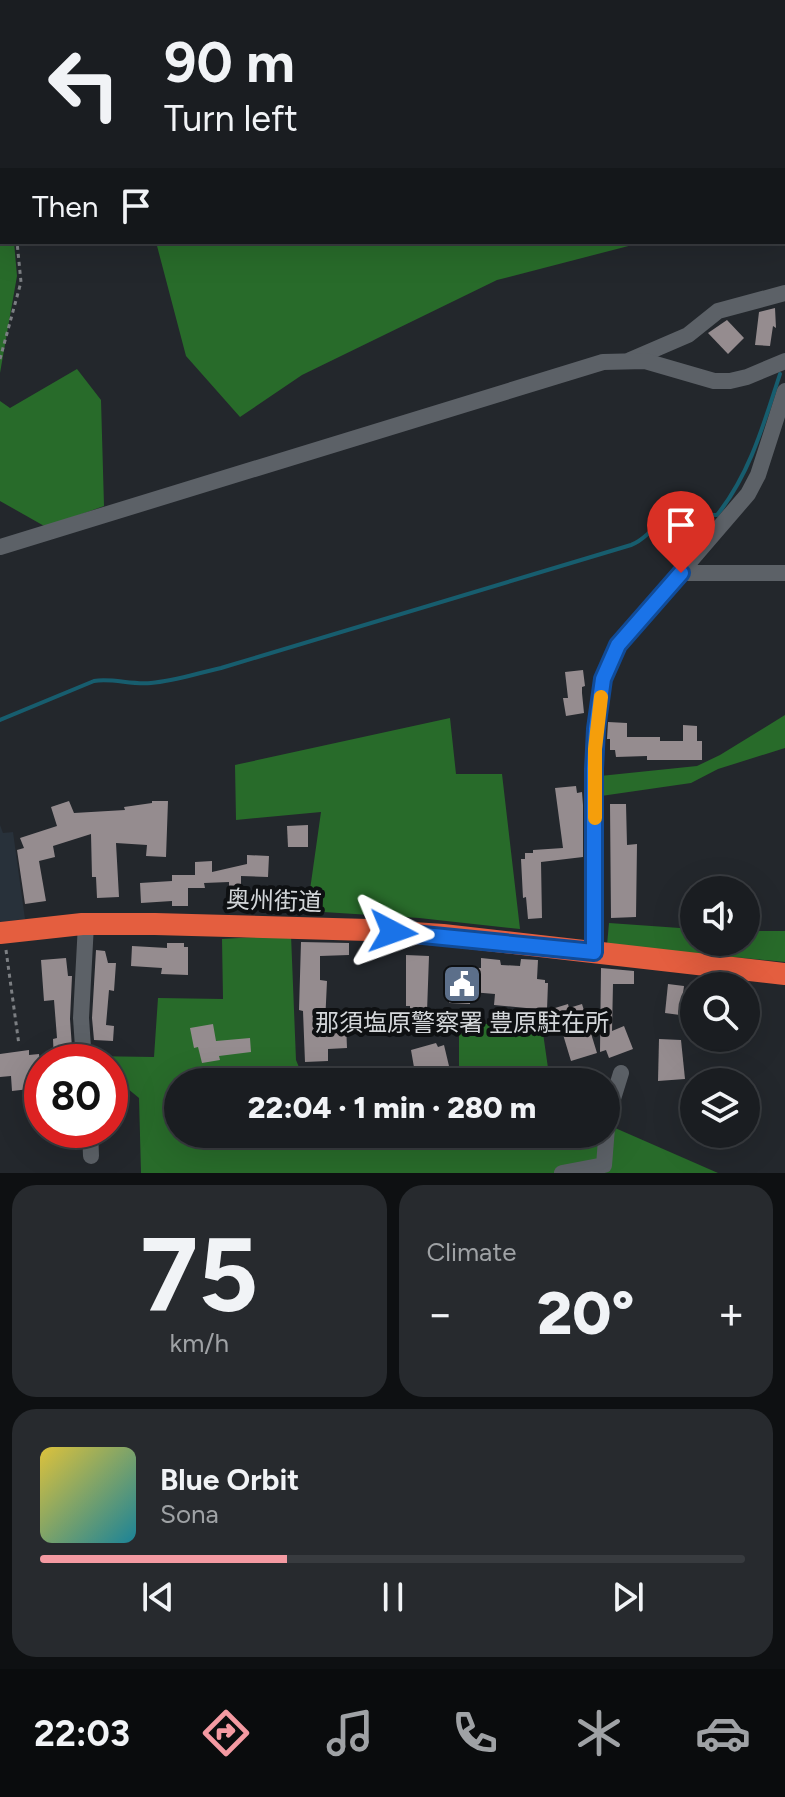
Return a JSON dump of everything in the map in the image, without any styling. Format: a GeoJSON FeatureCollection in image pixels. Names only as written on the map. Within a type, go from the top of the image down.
{"type":"FeatureCollection","features":[{"type":"Feature","properties":{"kind":"highway","name":"奥州街道"},"geometry":{"type":"LineString","coordinates":[[2,933],[86,924],[368,930],[443,935],[785,974]]}},
{"type":"Feature","properties":{"kind":"street"},"geometry":{"type":"LineString","coordinates":[[628,360],[688,335],[718,311],[785,293]]}},
{"type":"Feature","properties":{"kind":"street"},"geometry":{"type":"LineString","coordinates":[[0,547],[603,362],[645,361],[714,381],[730,381],[785,361]]}},
{"type":"Feature","properties":{"kind":"street"},"geometry":{"type":"LineString","coordinates":[[594,952],[594,769],[603,679],[618,645],[748,494],[758,475],[785,391]]}},
{"type":"Feature","properties":{"kind":"street"},"geometry":{"type":"LineString","coordinates":[[681,573],[785,573]]}},
{"type":"Feature","properties":{"kind":"street"},"geometry":{"type":"LineString","coordinates":[[83,1044],[81,1018],[86,924]]}},
{"type":"Feature","properties":{"kind":"street"},"geometry":{"type":"LineString","coordinates":[[562,1173],[604,1165],[608,1115],[621,1073]]}},
{"type":"Feature","properties":{"kind":"street"},"geometry":{"type":"LineString","coordinates":[[91,1148],[91,1156]]}},
{"type":"Feature","properties":{"kind":"path"},"geometry":{"type":"LineString","coordinates":[[0,359],[21,282],[17,244]]}},
{"type":"Feature","properties":{"kind":"path"},"geometry":{"type":"LineString","coordinates":[[2,933],[19,1045]]}},
{"type":"Feature","properties":{"kind":"shaded area"},"geometry":{"type":"Polygon","coordinates":[[[0,825],[3,833],[13,832],[25,919],[0,922],[0,825]]]}},
{"type":"Feature","properties":{"kind":"green space"},"geometry":{"type":"Polygon","coordinates":[[[0,244],[14,244],[17,276],[0,373],[0,244]]]}},
{"type":"Feature","properties":{"kind":"green space"},"geometry":{"type":"Polygon","coordinates":[[[157,244],[636,244],[497,280],[302,375],[240,417],[186,356],[157,244]]]}},
{"type":"Feature","properties":{"kind":"green space"},"geometry":{"type":"Polygon","coordinates":[[[77,369],[101,400],[104,506],[46,527],[0,501],[0,401],[10,408],[77,369]]]}},
{"type":"Feature","properties":{"kind":"green space"},"geometry":{"type":"Polygon","coordinates":[[[785,715],[785,748],[718,769],[691,783],[601,796],[600,776],[697,766],[785,715]]]}},
{"type":"Feature","properties":{"kind":"green space"},"geometry":{"type":"Polygon","coordinates":[[[450,718],[456,774],[502,774],[520,929],[419,918],[307,911],[321,812],[236,820],[235,765],[450,718]]]}},
{"type":"Feature","properties":{"kind":"green space"},"geometry":{"type":"Polygon","coordinates":[[[609,923],[680,928],[680,952],[607,945],[609,923]]]}},
{"type":"Feature","properties":{"kind":"green space"},"geometry":{"type":"Polygon","coordinates":[[[760,931],[785,931],[785,962],[722,956],[760,956],[760,931]]]}},
{"type":"Feature","properties":{"kind":"green space"},"geometry":{"type":"Polygon","coordinates":[[[291,935],[296,1060],[299,1068],[164,1068],[164,1148],[620,1148],[620,1130],[718,1173],[141,1173],[139,1098],[128,1089],[128,1057],[154,1057],[158,998],[223,999],[222,939],[291,935]]]}},
{"type":"Feature","properties":{"kind":"green space"},"geometry":{"type":"Polygon","coordinates":[[[459,1023],[542,1026],[548,1068],[459,1068],[459,1023]]]}},
{"type":"Feature","properties":{"kind":"building"},"geometry":{"type":"Polygon","coordinates":[[[775,308],[776,328],[773,326],[770,346],[755,345],[759,312],[775,308]]]}},
{"type":"Feature","properties":{"kind":"building"},"geometry":{"type":"Polygon","coordinates":[[[727,320],[744,338],[728,354],[708,333],[727,320]]]}},
{"type":"Feature","properties":{"kind":"building"},"geometry":{"type":"Polygon","coordinates":[[[583,670],[584,713],[566,716],[563,698],[568,698],[565,672],[583,670]]]}},
{"type":"Feature","properties":{"kind":"building"},"geometry":{"type":"Polygon","coordinates":[[[608,722],[627,723],[627,737],[660,737],[660,741],[683,741],[683,725],[697,726],[697,741],[702,741],[702,760],[616,757],[615,750],[610,750],[610,739],[607,739],[608,722]]]}},
{"type":"Feature","properties":{"kind":"building"},"geometry":{"type":"Polygon","coordinates":[[[576,786],[577,793],[582,792],[583,857],[541,862],[542,918],[528,919],[526,897],[523,898],[521,859],[533,850],[563,848],[555,788],[576,786]]]}},
{"type":"Feature","properties":{"kind":"building"},"geometry":{"type":"Polygon","coordinates":[[[69,801],[74,813],[125,810],[124,807],[152,801],[168,801],[166,857],[146,856],[147,845],[116,843],[119,897],[97,898],[96,877],[92,877],[91,834],[53,846],[55,857],[39,861],[46,901],[25,904],[17,850],[24,848],[20,838],[57,826],[51,807],[69,801]]]}},
{"type":"Feature","properties":{"kind":"building"},"geometry":{"type":"Polygon","coordinates":[[[610,804],[626,804],[627,845],[637,844],[636,917],[611,918],[610,804]]]}},
{"type":"Feature","properties":{"kind":"building"},"geometry":{"type":"Polygon","coordinates":[[[308,825],[308,847],[288,847],[287,826],[308,825]]]}},
{"type":"Feature","properties":{"kind":"building"},"geometry":{"type":"Polygon","coordinates":[[[247,855],[269,856],[268,877],[241,876],[241,901],[229,901],[229,882],[204,883],[205,888],[188,888],[188,906],[172,906],[172,901],[141,903],[140,883],[172,881],[172,875],[195,875],[195,862],[212,861],[212,872],[247,864],[247,855]]]}},
{"type":"Feature","properties":{"kind":"building"},"geometry":{"type":"Polygon","coordinates":[[[301,942],[349,943],[349,955],[320,956],[320,980],[327,981],[325,1024],[346,1023],[347,1048],[328,1049],[328,1061],[305,1062],[303,1011],[299,1010],[301,942]]]}},
{"type":"Feature","properties":{"kind":"building"},"geometry":{"type":"Polygon","coordinates":[[[167,943],[184,943],[184,947],[188,947],[188,975],[161,974],[162,968],[131,966],[132,946],[167,948],[167,943]]]}},
{"type":"Feature","properties":{"kind":"building"},"geometry":{"type":"Polygon","coordinates":[[[96,950],[105,951],[108,963],[116,963],[114,991],[109,990],[106,1025],[114,1026],[113,1041],[94,1040],[92,1018],[96,950]]]}},
{"type":"Feature","properties":{"kind":"building"},"geometry":{"type":"Polygon","coordinates":[[[406,955],[429,956],[427,1012],[410,1011],[410,1006],[406,1006],[406,955]]]}},
{"type":"Feature","properties":{"kind":"building"},"geometry":{"type":"Polygon","coordinates":[[[66,958],[68,976],[72,976],[72,1044],[53,1044],[53,1039],[57,1038],[54,1000],[44,1001],[41,960],[66,958]]]}},
{"type":"Feature","properties":{"kind":"building"},"geometry":{"type":"Polygon","coordinates":[[[481,958],[500,960],[501,965],[520,966],[521,959],[538,960],[537,979],[548,983],[547,1010],[494,1005],[495,994],[471,992],[470,1004],[449,1003],[455,967],[481,968],[481,958]]]}},
{"type":"Feature","properties":{"kind":"building"},"geometry":{"type":"Polygon","coordinates":[[[601,968],[634,971],[634,984],[613,984],[612,1031],[624,1026],[633,1049],[609,1058],[606,1050],[600,1052],[601,968]]]}},
{"type":"Feature","properties":{"kind":"building"},"geometry":{"type":"Polygon","coordinates":[[[668,984],[680,986],[680,1015],[665,1013],[668,984]]]}},
{"type":"Feature","properties":{"kind":"building"},"geometry":{"type":"Polygon","coordinates":[[[568,1004],[569,1008],[582,1004],[597,1053],[571,1061],[555,1008],[568,1004]]]}},
{"type":"Feature","properties":{"kind":"building"},"geometry":{"type":"Polygon","coordinates":[[[213,1024],[216,1041],[250,1038],[251,1052],[219,1056],[220,1060],[202,1063],[198,1047],[194,1048],[190,1028],[213,1024]]]}},
{"type":"Feature","properties":{"kind":"building"},"geometry":{"type":"Polygon","coordinates":[[[659,1039],[680,1040],[684,1068],[680,1068],[680,1079],[658,1081],[659,1039]]]}},
{"type":"Feature","properties":{"kind":"building"},"geometry":{"type":"Polygon","coordinates":[[[436,1043],[438,1047],[444,1045],[449,1066],[414,1068],[411,1050],[436,1043]]]}},
{"type":"Feature","properties":{"kind":"building"},"geometry":{"type":"Polygon","coordinates":[[[24,1051],[24,1090],[12,1091],[11,1076],[0,1077],[0,1054],[24,1051]]]}},
{"type":"Feature","properties":{"kind":"waterway"},"geometry":{"type":"LineString","coordinates":[[0,720],[94,681],[151,683],[221,668],[631,545],[672,519],[717,515],[739,483],[762,429],[780,374]]}},
{"type":"Feature","properties":{"kind":"slow traffic"},"geometry":{"type":"LineString","coordinates":[[595,818],[594,769],[601,697]]}},
{"type":"Feature","properties":{"kind":"place","name":"那須塩原警察署 豊原駐在所"},"geometry":{"type":"Point","coordinates":[462,984]}},
{"type":"Feature","properties":{"kind":"route"},"geometry":{"type":"LineString","coordinates":[[393,932],[594,952],[594,769],[603,679],[618,645],[681,573]]}}]}
